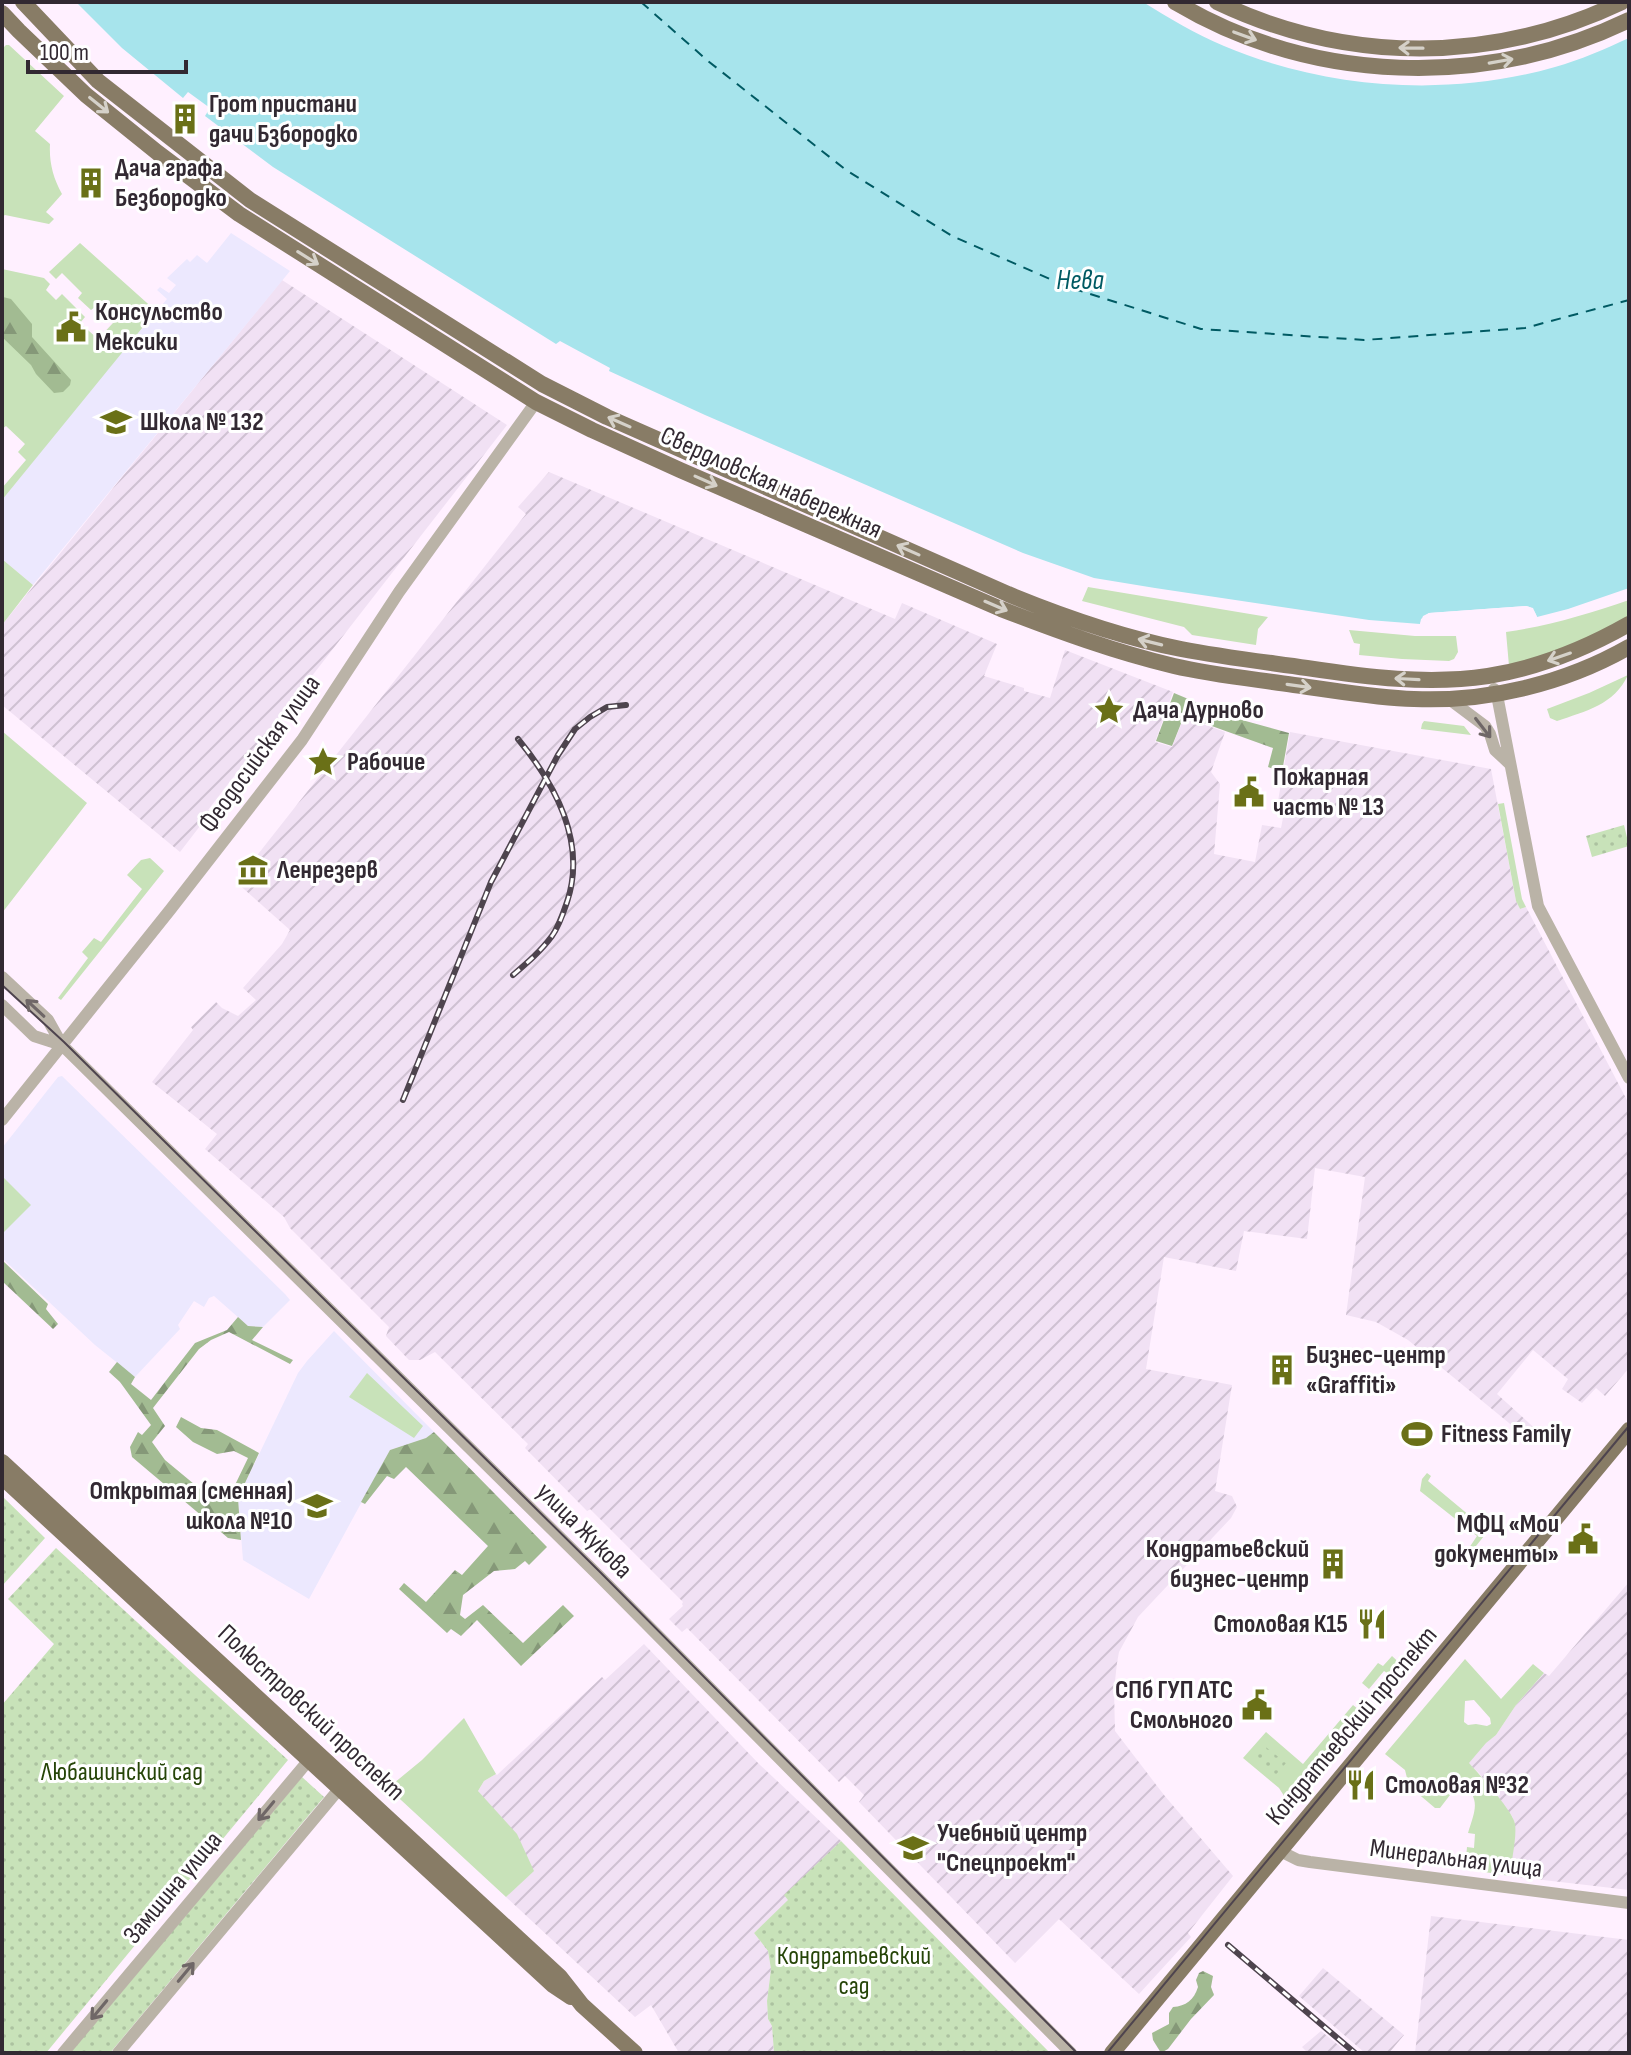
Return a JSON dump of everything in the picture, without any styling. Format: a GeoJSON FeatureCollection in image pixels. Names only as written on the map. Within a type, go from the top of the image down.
{"type":"FeatureCollection","features":[{"type":"Feature","properties":{"kind":"main road","name":"Свердловская набережная"},"geometry":{"type":"LineString","coordinates":[[23,2],[98,81],[250,200],[542,384],[607,417],[1058,614],[1124,636],[1181,649],[1343,673],[1453,680],[1520,670],[1600,641],[1629,624]]}},
{"type":"Feature","properties":{"kind":"main road"},"geometry":{"type":"LineString","coordinates":[[1175,2],[1231,31],[1275,47],[1356,65],[1402,69],[1453,68],[1501,62],[1597,35],[1629,20]]}},
{"type":"Feature","properties":{"kind":"main road"},"geometry":{"type":"LineString","coordinates":[[1217,2],[1239,13],[1318,37],[1403,49],[1451,49],[1543,32],[1591,17],[1622,2]]}},
{"type":"Feature","properties":{"kind":"main road","name":"Свердловская набережная"},"geometry":{"type":"LineString","coordinates":[[2,13],[86,95],[239,214],[536,402],[655,458],[1055,630],[1118,651],[1222,675],[1412,699],[1497,695],[1540,684],[1608,659],[1629,647]]}},
{"type":"Feature","properties":{"kind":"main road","name":"Кондратьевский проспект"},"geometry":{"type":"LineString","coordinates":[[1112,2053],[1629,1430]]}},
{"type":"Feature","properties":{"kind":"main road","name":"Полюстровский проспект"},"geometry":{"type":"LineString","coordinates":[[2,1462],[343,1784],[560,1977],[582,2005],[635,2053]]}},
{"type":"Feature","properties":{"kind":"main road","name":"Полюстровский проспект"},"geometry":{"type":"LineString","coordinates":[[2,1477],[313,1756]]}},
{"type":"Feature","properties":{"kind":"street","name":"Феодосийская улица"},"geometry":{"type":"LineString","coordinates":[[2,1120],[302,740],[399,592],[536,402]]}},
{"type":"Feature","properties":{"kind":"street"},"geometry":{"type":"LineString","coordinates":[[1485,676],[1497,695],[1538,906],[1629,1078]]}},
{"type":"Feature","properties":{"kind":"street"},"geometry":{"type":"LineString","coordinates":[[1449,699],[1485,726],[1495,750],[1510,764]]}},
{"type":"Feature","properties":{"kind":"street","name":"улица Жукова"},"geometry":{"type":"LineString","coordinates":[[2,977],[48,1020],[62,1045],[598,1575],[1071,2053]]}},
{"type":"Feature","properties":{"kind":"street","name":"улица Жукова"},"geometry":{"type":"LineString","coordinates":[[2,1005],[34,1036],[62,1045]]}},
{"type":"Feature","properties":{"kind":"street","name":"Замшина улица"},"geometry":{"type":"LineString","coordinates":[[63,2053],[313,1756]]}},
{"type":"Feature","properties":{"kind":"street"},"geometry":{"type":"LineString","coordinates":[[118,2053],[343,1784]]}},
{"type":"Feature","properties":{"kind":"street","name":"Минеральная улица"},"geometry":{"type":"LineString","coordinates":[[1280,1851],[1298,1860],[1629,1903]]}},
{"type":"Feature","properties":{"kind":"shaded area","name":"Школа № 132"},"geometry":{"type":"Polygon","coordinates":[[[231,233],[290,271],[33,585],[2,559],[2,500],[167,299],[157,290],[160,287],[169,293],[176,285],[167,278],[187,259],[190,262],[197,255],[207,263],[231,233]]]}},
{"type":"Feature","properties":{"kind":"shaded area"},"geometry":{"type":"Polygon","coordinates":[[[282,280],[507,425],[208,810],[210,813],[180,852],[2,705],[2,625],[282,280]]]}},
{"type":"Feature","properties":{"kind":"shaded area"},"geometry":{"type":"Polygon","coordinates":[[[549,472],[895,619],[902,603],[997,644],[984,676],[1024,688],[1024,691],[1050,698],[1065,650],[1173,692],[1155,742],[1172,747],[1184,717],[1225,732],[1211,772],[1220,784],[1214,854],[1255,862],[1262,825],[1281,828],[1286,803],[1278,801],[1290,732],[1491,769],[1516,901],[1520,909],[1526,907],[1629,1104],[1629,1368],[1605,1396],[1596,1388],[1582,1403],[1562,1389],[1568,1379],[1533,1350],[1497,1394],[1540,1433],[1532,1442],[1408,1340],[1376,1322],[1346,1315],[1365,1177],[1315,1168],[1307,1239],[1244,1231],[1236,1271],[1164,1257],[1146,1369],[1232,1385],[1215,1491],[1232,1496],[1237,1507],[1231,1518],[1138,1617],[1119,1652],[1114,1690],[1115,1731],[1233,1876],[1188,1933],[1191,1937],[1139,1994],[1059,1919],[1015,1963],[859,1802],[864,1795],[845,1776],[839,1782],[687,1628],[682,1632],[669,1619],[683,1606],[683,1602],[590,1509],[587,1511],[525,1448],[528,1444],[435,1352],[420,1360],[409,1360],[386,1336],[389,1327],[290,1228],[284,1217],[205,1149],[217,1134],[152,1082],[193,1030],[191,1027],[216,1002],[238,1016],[256,1000],[243,988],[282,944],[290,930],[236,882],[526,514],[518,507],[549,472]]]}},
{"type":"Feature","properties":{"kind":"shaded area"},"geometry":{"type":"Polygon","coordinates":[[[62,1076],[290,1300],[263,1327],[248,1326],[214,1296],[204,1307],[194,1301],[178,1325],[180,1329],[135,1377],[95,1345],[2,1258],[2,1148],[58,1077],[62,1076]]]}},
{"type":"Feature","properties":{"kind":"shaded area"},"geometry":{"type":"Polygon","coordinates":[[[334,1331],[434,1432],[427,1438],[390,1450],[309,1599],[243,1560],[238,1498],[298,1373],[334,1331]]]}},
{"type":"Feature","properties":{"kind":"shaded area"},"geometry":{"type":"Polygon","coordinates":[[[1629,1582],[1629,1890],[1510,1876],[1515,1825],[1512,1816],[1468,1763],[1496,1735],[1516,1705],[1544,1673],[1549,1676],[1629,1582]]]}},
{"type":"Feature","properties":{"kind":"shaded area"},"geometry":{"type":"Polygon","coordinates":[[[644,1644],[759,1764],[841,1841],[785,1895],[789,1900],[754,1933],[768,1951],[771,1969],[767,2001],[774,2053],[679,2053],[651,2005],[635,2017],[506,1897],[533,1871],[478,1791],[484,1781],[497,1775],[602,1677],[605,1680],[644,1644]]]}},
{"type":"Feature","properties":{"kind":"shaded area"},"geometry":{"type":"Polygon","coordinates":[[[1431,1916],[1629,1940],[1629,2053],[1415,2053],[1431,1916]]]}},
{"type":"Feature","properties":{"kind":"shaded area"},"geometry":{"type":"Polygon","coordinates":[[[1323,1968],[1404,2035],[1389,2053],[1365,2053],[1299,1996],[1323,1968]]]}},
{"type":"Feature","properties":{"kind":"shaded area"},"geometry":{"type":"Polygon","coordinates":[[[1321,2031],[1348,2053],[1308,2053],[1302,2047],[1321,2031]]]}},
{"type":"Feature","properties":{"kind":"green space"},"geometry":{"type":"Polygon","coordinates":[[[6,45],[64,96],[35,131],[50,144],[52,170],[62,194],[46,212],[54,219],[49,224],[5,215],[2,217],[2,49],[6,45]]]}},
{"type":"Feature","properties":{"kind":"green space"},"geometry":{"type":"Polygon","coordinates":[[[80,243],[156,311],[2,500],[2,488],[26,460],[18,452],[25,444],[6,426],[2,429],[2,269],[44,278],[50,284],[46,290],[56,300],[62,294],[85,317],[80,323],[98,339],[113,323],[95,307],[91,310],[78,298],[82,293],[62,273],[56,279],[49,272],[80,243]]]}},
{"type":"Feature","properties":{"kind":"green space"},"geometry":{"type":"Polygon","coordinates":[[[3,297],[11,299],[32,324],[32,337],[71,380],[63,392],[54,393],[2,337],[3,297]]]}},
{"type":"Feature","properties":{"kind":"green space"},"geometry":{"type":"Polygon","coordinates":[[[2,559],[33,585],[2,625],[2,559]]]}},
{"type":"Feature","properties":{"kind":"green space"},"geometry":{"type":"Polygon","coordinates":[[[1088,587],[1268,617],[1258,629],[1256,645],[1192,635],[1184,627],[1082,601],[1088,587]]]}},
{"type":"Feature","properties":{"kind":"green space"},"geometry":{"type":"Polygon","coordinates":[[[1629,600],[1629,618],[1581,643],[1509,666],[1506,632],[1568,619],[1629,600]]]}},
{"type":"Feature","properties":{"kind":"green space"},"geometry":{"type":"Polygon","coordinates":[[[1349,630],[1456,636],[1458,652],[1449,661],[1359,655],[1360,644],[1354,643],[1349,630]]]}},
{"type":"Feature","properties":{"kind":"green space"},"geometry":{"type":"Polygon","coordinates":[[[1628,675],[1615,693],[1598,706],[1557,721],[1550,718],[1547,709],[1628,675]]]}},
{"type":"Feature","properties":{"kind":"green space"},"geometry":{"type":"Polygon","coordinates":[[[1174,693],[1231,717],[1289,733],[1282,772],[1268,767],[1273,748],[1184,716],[1172,746],[1156,741],[1174,693]]]}},
{"type":"Feature","properties":{"kind":"green space"},"geometry":{"type":"Polygon","coordinates":[[[1424,721],[1464,726],[1471,735],[1421,729],[1424,721]]]}},
{"type":"Feature","properties":{"kind":"green space"},"geometry":{"type":"Polygon","coordinates":[[[2,731],[87,803],[2,913],[2,731]]]}},
{"type":"Feature","properties":{"kind":"green space"},"geometry":{"type":"Polygon","coordinates":[[[1504,803],[1526,907],[1520,909],[1498,804],[1504,803]]]}},
{"type":"Feature","properties":{"kind":"green space"},"geometry":{"type":"Polygon","coordinates":[[[1624,825],[1629,846],[1592,857],[1586,836],[1624,825]]]}},
{"type":"Feature","properties":{"kind":"green space"},"geometry":{"type":"Polygon","coordinates":[[[150,858],[164,871],[61,1000],[58,998],[88,958],[82,952],[94,938],[101,942],[142,889],[127,875],[141,860],[150,858]]]}},
{"type":"Feature","properties":{"kind":"green space"},"geometry":{"type":"Polygon","coordinates":[[[2,1178],[31,1205],[2,1234],[2,1178]]]}},
{"type":"Feature","properties":{"kind":"green space"},"geometry":{"type":"Polygon","coordinates":[[[2,1260],[48,1304],[46,1309],[58,1324],[53,1329],[2,1281],[2,1260]]]}},
{"type":"Feature","properties":{"kind":"green space"},"geometry":{"type":"Polygon","coordinates":[[[238,1317],[248,1326],[263,1327],[252,1340],[293,1360],[290,1364],[229,1332],[211,1340],[199,1349],[153,1408],[165,1426],[152,1442],[165,1460],[200,1489],[219,1491],[227,1485],[234,1487],[248,1458],[234,1451],[217,1454],[193,1442],[176,1427],[181,1417],[201,1428],[217,1430],[259,1453],[238,1498],[241,1540],[228,1538],[132,1457],[130,1447],[138,1432],[142,1435],[151,1425],[120,1382],[109,1372],[117,1362],[135,1377],[131,1384],[151,1400],[195,1343],[227,1330],[238,1317]]]}},
{"type":"Feature","properties":{"kind":"green space"},"geometry":{"type":"Polygon","coordinates":[[[367,1373],[423,1426],[414,1438],[349,1397],[367,1373]]]}},
{"type":"Feature","properties":{"kind":"green space"},"geometry":{"type":"Polygon","coordinates":[[[434,1432],[547,1547],[529,1565],[525,1561],[515,1569],[494,1571],[463,1595],[460,1615],[465,1619],[483,1605],[523,1643],[563,1605],[574,1616],[521,1666],[477,1620],[461,1636],[451,1629],[447,1633],[399,1589],[404,1583],[426,1602],[455,1570],[462,1575],[488,1546],[406,1467],[394,1479],[387,1476],[365,1504],[361,1502],[390,1450],[426,1438],[434,1432]]]}},
{"type":"Feature","properties":{"kind":"green space"},"geometry":{"type":"Polygon","coordinates":[[[1427,1473],[1431,1476],[1428,1481],[1488,1531],[1472,1551],[1469,1548],[1477,1536],[1420,1491],[1422,1479],[1427,1473]]]}},
{"type":"Feature","properties":{"kind":"green space"},"geometry":{"type":"Polygon","coordinates":[[[2,1496],[45,1538],[2,1586],[2,1496]]]}},
{"type":"Feature","properties":{"kind":"green space","name":"Любашинский сад"},"geometry":{"type":"Polygon","coordinates":[[[56,1548],[288,1760],[46,2053],[2,2053],[2,1705],[54,1644],[8,1599],[56,1548]]]}},
{"type":"Feature","properties":{"kind":"green space"},"geometry":{"type":"Polygon","coordinates":[[[1392,1656],[1407,1670],[1398,1681],[1384,1671],[1369,1689],[1362,1683],[1378,1663],[1383,1666],[1392,1656]]]}},
{"type":"Feature","properties":{"kind":"green space"},"geometry":{"type":"Polygon","coordinates":[[[1465,1659],[1501,1699],[1533,1664],[1544,1673],[1516,1705],[1496,1735],[1469,1763],[1513,1818],[1515,1836],[1510,1876],[1465,1869],[1467,1847],[1474,1848],[1475,1834],[1468,1833],[1475,1805],[1467,1788],[1460,1782],[1440,1808],[1435,1808],[1409,1786],[1405,1770],[1385,1754],[1465,1659]],[[1474,1700],[1465,1701],[1464,1722],[1468,1725],[1487,1726],[1491,1724],[1490,1718],[1474,1700]]]}},
{"type":"Feature","properties":{"kind":"green space"},"geometry":{"type":"Polygon","coordinates":[[[1353,1705],[1368,1717],[1293,1810],[1279,1788],[1243,1758],[1266,1732],[1303,1764],[1353,1705]]]}},
{"type":"Feature","properties":{"kind":"green space"},"geometry":{"type":"Polygon","coordinates":[[[464,1718],[496,1774],[484,1781],[478,1791],[517,1834],[534,1871],[506,1897],[388,1788],[422,1760],[464,1718]]]}},
{"type":"Feature","properties":{"kind":"green space"},"geometry":{"type":"Polygon","coordinates":[[[1262,1744],[1286,1763],[1273,1778],[1250,1759],[1262,1744]]]}},
{"type":"Feature","properties":{"kind":"green space"},"geometry":{"type":"Polygon","coordinates":[[[302,1777],[324,1797],[110,2053],[70,2053],[302,1777]]]}},
{"type":"Feature","properties":{"kind":"green space","name":"Кондратьевский сад"},"geometry":{"type":"Polygon","coordinates":[[[841,1841],[1050,2053],[774,2053],[772,2026],[768,2019],[771,1969],[768,1951],[754,1933],[788,1900],[784,1895],[841,1841]]]}},
{"type":"Feature","properties":{"kind":"green space"},"geometry":{"type":"Polygon","coordinates":[[[1203,1971],[1213,1976],[1211,1987],[1214,1995],[1168,2049],[1161,2053],[1152,2033],[1169,2024],[1169,2013],[1173,2007],[1192,1999],[1198,1987],[1196,1980],[1203,1971]]]}},
{"type":"Feature","properties":{"kind":"water","name":"Нева"},"geometry":{"type":"Polygon","coordinates":[[[76,2],[1143,2],[1203,36],[1263,61],[1345,80],[1430,85],[1514,77],[1574,61],[1629,38],[1629,588],[1537,617],[1526,606],[1429,613],[1420,624],[1369,620],[1094,578],[1023,553],[705,415],[609,371],[610,368],[560,341],[556,344],[273,167],[205,116],[210,108],[188,92],[183,98],[122,48],[76,2]]]}},
{"type":"Feature","properties":{"kind":"pier"},"geometry":{"type":"Polygon","coordinates":[[[1533,608],[1537,617],[1526,610],[1430,617],[1424,625],[1420,624],[1423,616],[1429,613],[1533,608]]]}},
{"type":"Feature","properties":{"kind":"ferry route"},"geometry":{"type":"LineString","coordinates":[[641,2],[708,61],[846,170],[952,236],[1068,287],[1201,329],[1364,340],[1525,328],[1629,300]]}},
{"type":"Feature","properties":{"kind":"tram line"},"geometry":{"type":"LineString","coordinates":[[2,985],[64,1042],[600,1572],[1077,2053]]}},
{"type":"Feature","properties":{"kind":"tram line"},"geometry":{"type":"LineString","coordinates":[[1107,2053],[1629,1426]]}},
{"type":"Feature","properties":{"kind":"railway"},"geometry":{"type":"LineString","coordinates":[[403,1100],[491,882],[558,755],[575,729],[590,717],[607,707],[626,705]]}},
{"type":"Feature","properties":{"kind":"railway"},"geometry":{"type":"LineString","coordinates":[[513,975],[543,947],[557,928],[567,902],[573,858],[570,836],[555,795],[518,739]]}},
{"type":"Feature","properties":{"kind":"railway"},"geometry":{"type":"LineString","coordinates":[[1228,1945],[1355,2053]]}},
{"type":"Feature","properties":{"kind":"place","name":"Грот пристани дачи Бзбородко"},"geometry":{"type":"Point","coordinates":[185,119]}},
{"type":"Feature","properties":{"kind":"place","name":"Дача графа Безбородко"},"geometry":{"type":"Point","coordinates":[91,183]}},
{"type":"Feature","properties":{"kind":"place","name":"Консульство Мексики"},"geometry":{"type":"Point","coordinates":[71,327]}},
{"type":"Feature","properties":{"kind":"place","name":"Школа № 132"},"geometry":{"type":"Point","coordinates":[116,422]}},
{"type":"Feature","properties":{"kind":"place","name":"Дача Дурново"},"geometry":{"type":"Point","coordinates":[1109,710]}},
{"type":"Feature","properties":{"kind":"place","name":"Рабочие"},"geometry":{"type":"Point","coordinates":[323,762]}},
{"type":"Feature","properties":{"kind":"place","name":"Пожарная часть № 13"},"geometry":{"type":"Point","coordinates":[1249,792]}},
{"type":"Feature","properties":{"kind":"place","name":"Ленрезерв"},"geometry":{"type":"Point","coordinates":[253,870]}},
{"type":"Feature","properties":{"kind":"place","name":"Бизнес-центр «Graffiti»"},"geometry":{"type":"Point","coordinates":[1282,1370]}},
{"type":"Feature","properties":{"kind":"place","name":"Fitness Family"},"geometry":{"type":"Point","coordinates":[1417,1434]}},
{"type":"Feature","properties":{"kind":"place","name":"Открытая (сменная) школа №10"},"geometry":{"type":"Point","coordinates":[317,1506]}},
{"type":"Feature","properties":{"kind":"place","name":"МФЦ «Мои документы»"},"geometry":{"type":"Point","coordinates":[1583,1539]}},
{"type":"Feature","properties":{"kind":"place","name":"Кондратьевский бизнес-центр"},"geometry":{"type":"Point","coordinates":[1333,1564]}},
{"type":"Feature","properties":{"kind":"place","name":"Столовая К15"},"geometry":{"type":"Point","coordinates":[1372,1624]}},
{"type":"Feature","properties":{"kind":"place","name":"СПб ГУП АТС Смольного"},"geometry":{"type":"Point","coordinates":[1257,1705]}},
{"type":"Feature","properties":{"kind":"place","name":"Столовая №32"},"geometry":{"type":"Point","coordinates":[1361,1785]}},
{"type":"Feature","properties":{"kind":"place","name":"Учебный центр \"Спецпроект\""},"geometry":{"type":"Point","coordinates":[913,1848]}}]}
